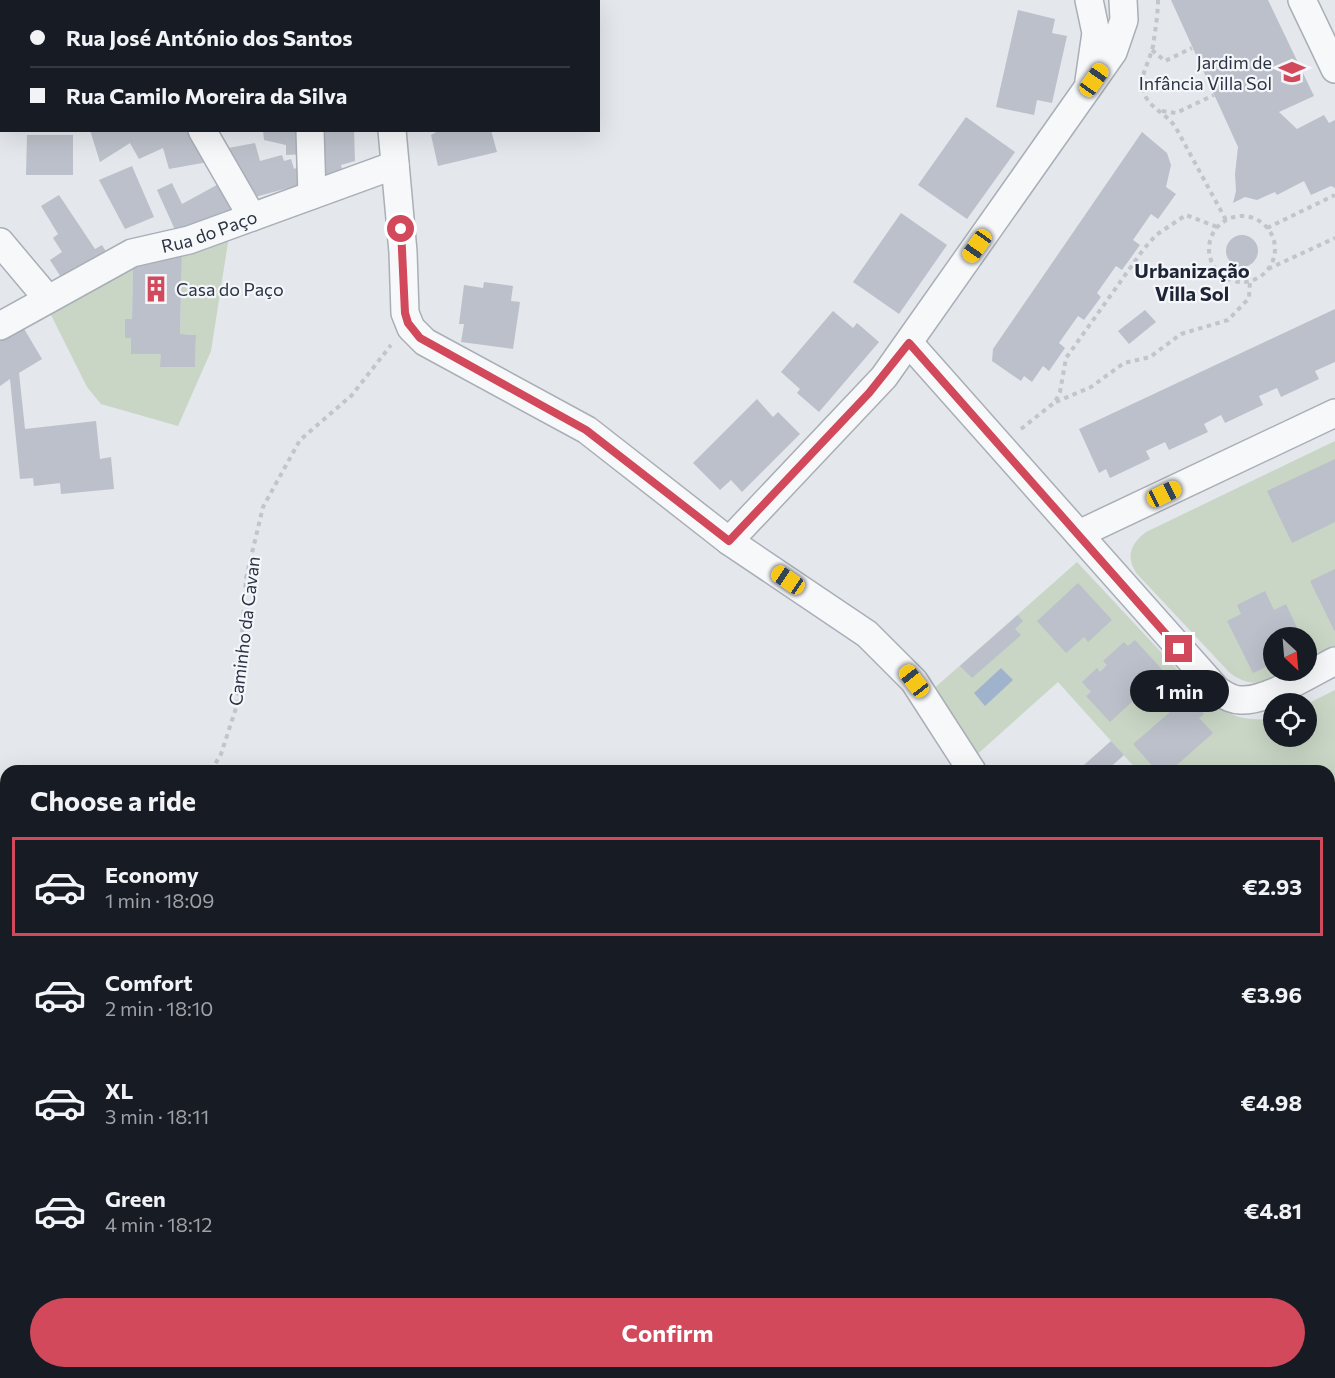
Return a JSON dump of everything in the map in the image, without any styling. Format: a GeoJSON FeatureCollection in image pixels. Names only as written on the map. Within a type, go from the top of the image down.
{"type":"FeatureCollection","features":[{"type":"Feature","properties":{"kind":"street"},"geometry":{"type":"LineString","coordinates":[[1087,91],[1095,52],[1096,33],[1089,0]]}},
{"type":"Feature","properties":{"kind":"street"},"geometry":{"type":"LineString","coordinates":[[729,541],[869,393],[909,343],[1113,52],[1124,20],[1123,0]]}},
{"type":"Feature","properties":{"kind":"street"},"geometry":{"type":"LineString","coordinates":[[1302,0],[1335,69]]}},
{"type":"Feature","properties":{"kind":"street"},"geometry":{"type":"LineString","coordinates":[[203,132],[252,217]]}},
{"type":"Feature","properties":{"kind":"street"},"geometry":{"type":"LineString","coordinates":[[309,132],[312,195]]}},
{"type":"Feature","properties":{"kind":"street"},"geometry":{"type":"LineString","coordinates":[[392,132],[408,323],[425,342],[586,430],[729,541],[867,634],[885,649],[914,681],[968,765]]}},
{"type":"Feature","properties":{"kind":"street","name":"Rua do Paço"},"geometry":{"type":"LineString","coordinates":[[0,326],[132,253],[189,240],[395,165]]}},
{"type":"Feature","properties":{"kind":"street"},"geometry":{"type":"LineString","coordinates":[[0,242],[48,299]]}},
{"type":"Feature","properties":{"kind":"street"},"geometry":{"type":"LineString","coordinates":[[909,343],[1208,682],[1229,698],[1240,700],[1264,696],[1335,661]]}},
{"type":"Feature","properties":{"kind":"street"},"geometry":{"type":"LineString","coordinates":[[1079,534],[1335,413]]}},
{"type":"Feature","properties":{"kind":"path"},"geometry":{"type":"LineString","coordinates":[[1158,0],[1151,50],[1142,75],[1142,85],[1151,106],[1162,111],[1176,113],[1214,94]]}},
{"type":"Feature","properties":{"kind":"path"},"geometry":{"type":"LineString","coordinates":[[1151,50],[1165,62],[1192,48]]}},
{"type":"Feature","properties":{"kind":"path"},"geometry":{"type":"LineString","coordinates":[[1162,111],[1176,128],[1226,220]]}},
{"type":"Feature","properties":{"kind":"path"},"geometry":{"type":"LineString","coordinates":[[1267,228],[1335,195]]}},
{"type":"Feature","properties":{"kind":"path"},"geometry":{"type":"LineString","coordinates":[[1053,404],[1060,393],[1066,358],[1156,235],[1186,215],[1217,227]]}},
{"type":"Feature","properties":{"kind":"path"},"geometry":{"type":"LineString","coordinates":[[1268,269],[1275,249],[1267,228],[1248,216],[1226,220],[1217,227],[1209,247],[1214,267],[1230,280],[1250,281],[1268,269],[1335,238]]}},
{"type":"Feature","properties":{"kind":"path"},"geometry":{"type":"LineString","coordinates":[[1000,445],[1053,404],[1091,387],[1124,363],[1150,357],[1181,334],[1228,320],[1249,298],[1250,281]]}},
{"type":"Feature","properties":{"kind":"path","name":"Caminho da Cavan"},"geometry":{"type":"LineString","coordinates":[[215,765],[221,754],[237,705],[246,578],[263,507],[300,440],[352,395],[408,323]]}},
{"type":"Feature","properties":{"kind":"green space"},"geometry":{"type":"Polygon","coordinates":[[[229,236],[211,351],[178,426],[101,404],[87,387],[47,307],[133,260],[132,319],[125,319],[125,338],[131,338],[131,354],[161,354],[161,367],[195,367],[196,335],[180,334],[182,252],[229,236]]]}},
{"type":"Feature","properties":{"kind":"green space"},"geometry":{"type":"Polygon","coordinates":[[[1335,441],[1335,651],[1317,659],[1317,627],[1263,627],[1263,681],[1269,681],[1253,683],[1237,678],[1134,569],[1131,552],[1136,541],[1146,532],[1335,441]]]}},
{"type":"Feature","properties":{"kind":"green space"},"geometry":{"type":"Polygon","coordinates":[[[1077,562],[1203,697],[1220,709],[1236,716],[1263,719],[1263,747],[1317,747],[1317,699],[1335,690],[1335,765],[1133,765],[1058,682],[972,759],[931,691],[1077,562]]]}},
{"type":"Feature","properties":{"kind":"water"},"geometry":{"type":"Polygon","coordinates":[[[1001,668],[1013,680],[985,706],[974,693],[1001,668]]]}},
{"type":"Feature","properties":{"kind":"building"},"geometry":{"type":"Polygon","coordinates":[[[1171,0],[1268,0],[1314,96],[1279,112],[1297,129],[1324,115],[1329,123],[1335,120],[1335,188],[1331,186],[1311,195],[1304,181],[1277,195],[1275,192],[1257,200],[1245,197],[1233,203],[1236,191],[1238,147],[1171,0]]]}},
{"type":"Feature","properties":{"kind":"building"},"geometry":{"type":"Polygon","coordinates":[[[1018,10],[1055,19],[1052,33],[1067,36],[1052,103],[1037,100],[1034,115],[996,107],[1018,10]]]}},
{"type":"Feature","properties":{"kind":"building"},"geometry":{"type":"Polygon","coordinates":[[[966,117],[1015,152],[967,219],[918,185],[966,117]]]}},
{"type":"Feature","properties":{"kind":"building"},"geometry":{"type":"Polygon","coordinates":[[[91,132],[195,132],[208,162],[169,169],[163,148],[139,159],[130,143],[100,162],[91,132]]]}},
{"type":"Feature","properties":{"kind":"building"},"geometry":{"type":"Polygon","coordinates":[[[263,132],[305,132],[306,154],[286,155],[286,145],[264,140],[263,132]]]}},
{"type":"Feature","properties":{"kind":"building"},"geometry":{"type":"Polygon","coordinates":[[[312,132],[354,132],[355,161],[341,165],[342,170],[314,178],[312,132]]]}},
{"type":"Feature","properties":{"kind":"building"},"geometry":{"type":"Polygon","coordinates":[[[436,132],[492,132],[497,152],[438,166],[431,135],[436,132]]]}},
{"type":"Feature","properties":{"kind":"building"},"geometry":{"type":"Polygon","coordinates":[[[1142,132],[1167,153],[1171,165],[1166,187],[1176,194],[1158,219],[1151,214],[1133,240],[1140,245],[1122,270],[1116,266],[1097,293],[1101,297],[1084,320],[1078,316],[1059,343],[1065,348],[1049,371],[1043,366],[1032,382],[1024,376],[1021,381],[992,361],[993,349],[1142,132]]]}},
{"type":"Feature","properties":{"kind":"building"},"geometry":{"type":"Polygon","coordinates":[[[27,135],[73,135],[73,175],[26,175],[27,135]]]}},
{"type":"Feature","properties":{"kind":"building"},"geometry":{"type":"Polygon","coordinates":[[[255,143],[260,161],[282,155],[284,161],[291,159],[294,169],[298,167],[303,184],[248,199],[218,150],[255,143]]]}},
{"type":"Feature","properties":{"kind":"building"},"geometry":{"type":"Polygon","coordinates":[[[132,166],[154,217],[125,229],[99,180],[132,166]]]}},
{"type":"Feature","properties":{"kind":"building"},"geometry":{"type":"Polygon","coordinates":[[[226,180],[239,209],[176,232],[157,190],[172,183],[182,204],[226,180]]]}},
{"type":"Feature","properties":{"kind":"building"},"geometry":{"type":"Polygon","coordinates":[[[59,195],[95,249],[102,245],[110,258],[66,285],[50,260],[62,252],[53,238],[58,234],[41,206],[59,195]]]}},
{"type":"Feature","properties":{"kind":"building"},"geometry":{"type":"Polygon","coordinates":[[[901,213],[947,245],[899,314],[853,282],[901,213]]]}},
{"type":"Feature","properties":{"kind":"building"},"geometry":{"type":"Polygon","coordinates":[[[1242,235],[1253,240],[1258,251],[1253,262],[1242,267],[1231,262],[1226,251],[1231,240],[1242,235]]]}},
{"type":"Feature","properties":{"kind":"building","name":"Casa do Paço"},"geometry":{"type":"Polygon","coordinates":[[[182,252],[180,334],[196,335],[195,367],[160,367],[161,354],[131,354],[131,338],[125,338],[125,319],[132,319],[133,260],[182,252]]]}},
{"type":"Feature","properties":{"kind":"building"},"geometry":{"type":"Polygon","coordinates":[[[484,282],[513,286],[511,301],[520,302],[513,349],[461,342],[464,324],[459,324],[464,285],[483,288],[484,282]]]}},
{"type":"Feature","properties":{"kind":"building"},"geometry":{"type":"Polygon","coordinates":[[[1335,309],[1335,362],[1315,371],[1319,379],[1281,397],[1277,388],[1259,396],[1263,405],[1225,423],[1221,415],[1204,424],[1208,432],[1169,450],[1165,442],[1146,451],[1150,459],[1110,478],[1106,469],[1099,473],[1079,429],[1335,309]]]}},
{"type":"Feature","properties":{"kind":"building"},"geometry":{"type":"Polygon","coordinates":[[[1145,310],[1156,322],[1129,344],[1118,331],[1145,310]]]}},
{"type":"Feature","properties":{"kind":"building"},"geometry":{"type":"Polygon","coordinates":[[[833,311],[853,328],[857,323],[879,342],[819,412],[797,393],[800,389],[781,372],[833,311]]]}},
{"type":"Feature","properties":{"kind":"building"},"geometry":{"type":"Polygon","coordinates":[[[20,322],[42,359],[19,373],[25,429],[96,421],[100,459],[111,457],[114,489],[61,494],[60,483],[34,486],[33,478],[20,479],[10,379],[0,386],[0,335],[20,322]]]}},
{"type":"Feature","properties":{"kind":"building"},"geometry":{"type":"Polygon","coordinates":[[[757,399],[773,417],[778,412],[800,434],[742,492],[731,480],[720,490],[693,463],[757,399]]]}},
{"type":"Feature","properties":{"kind":"building"},"geometry":{"type":"Polygon","coordinates":[[[1335,459],[1335,522],[1292,543],[1267,491],[1335,459]]]}},
{"type":"Feature","properties":{"kind":"building"},"geometry":{"type":"Polygon","coordinates":[[[1335,569],[1335,632],[1310,581],[1335,569]]]}},
{"type":"Feature","properties":{"kind":"building"},"geometry":{"type":"Polygon","coordinates":[[[1078,583],[1112,620],[1088,642],[1084,637],[1066,653],[1037,621],[1078,583]]]}},
{"type":"Feature","properties":{"kind":"building"},"geometry":{"type":"Polygon","coordinates":[[[1265,591],[1274,610],[1286,604],[1297,627],[1263,627],[1263,668],[1253,673],[1227,621],[1241,614],[1237,605],[1265,591]]]}},
{"type":"Feature","properties":{"kind":"building"},"geometry":{"type":"Polygon","coordinates":[[[1018,615],[1023,621],[1015,629],[1021,635],[972,678],[960,666],[1018,615]]]}},
{"type":"Feature","properties":{"kind":"building"},"geometry":{"type":"Polygon","coordinates":[[[1135,640],[1168,676],[1140,702],[1136,698],[1110,722],[1086,696],[1091,692],[1082,682],[1097,668],[1100,672],[1107,665],[1103,661],[1124,642],[1128,646],[1135,640]]]}},
{"type":"Feature","properties":{"kind":"building"},"geometry":{"type":"Polygon","coordinates":[[[1191,699],[1204,714],[1199,718],[1213,733],[1177,765],[1152,765],[1133,744],[1184,700],[1187,703],[1191,699]]]}},
{"type":"Feature","properties":{"kind":"building"},"geometry":{"type":"Polygon","coordinates":[[[1111,741],[1124,755],[1113,765],[1084,765],[1111,741]]]}},
{"type":"Feature","properties":{"kind":"place","name":"Jardim de Infância Villa Sol"},"geometry":{"type":"Point","coordinates":[1292,72]}},
{"type":"Feature","properties":{"kind":"place","name":"Casa do Paço"},"geometry":{"type":"Point","coordinates":[156,289]}},
{"type":"Feature","properties":{"kind":"district","name":"Urbanização Villa Sol"},"geometry":{"type":"Point","coordinates":[1192,282]}},
{"type":"Feature","properties":{"kind":"route"},"geometry":{"type":"LineString","coordinates":[[401,229],[405,313],[408,323],[420,338],[586,430],[614,449],[670,497],[729,541],[869,393],[909,343],[1179,649]]}}]}
